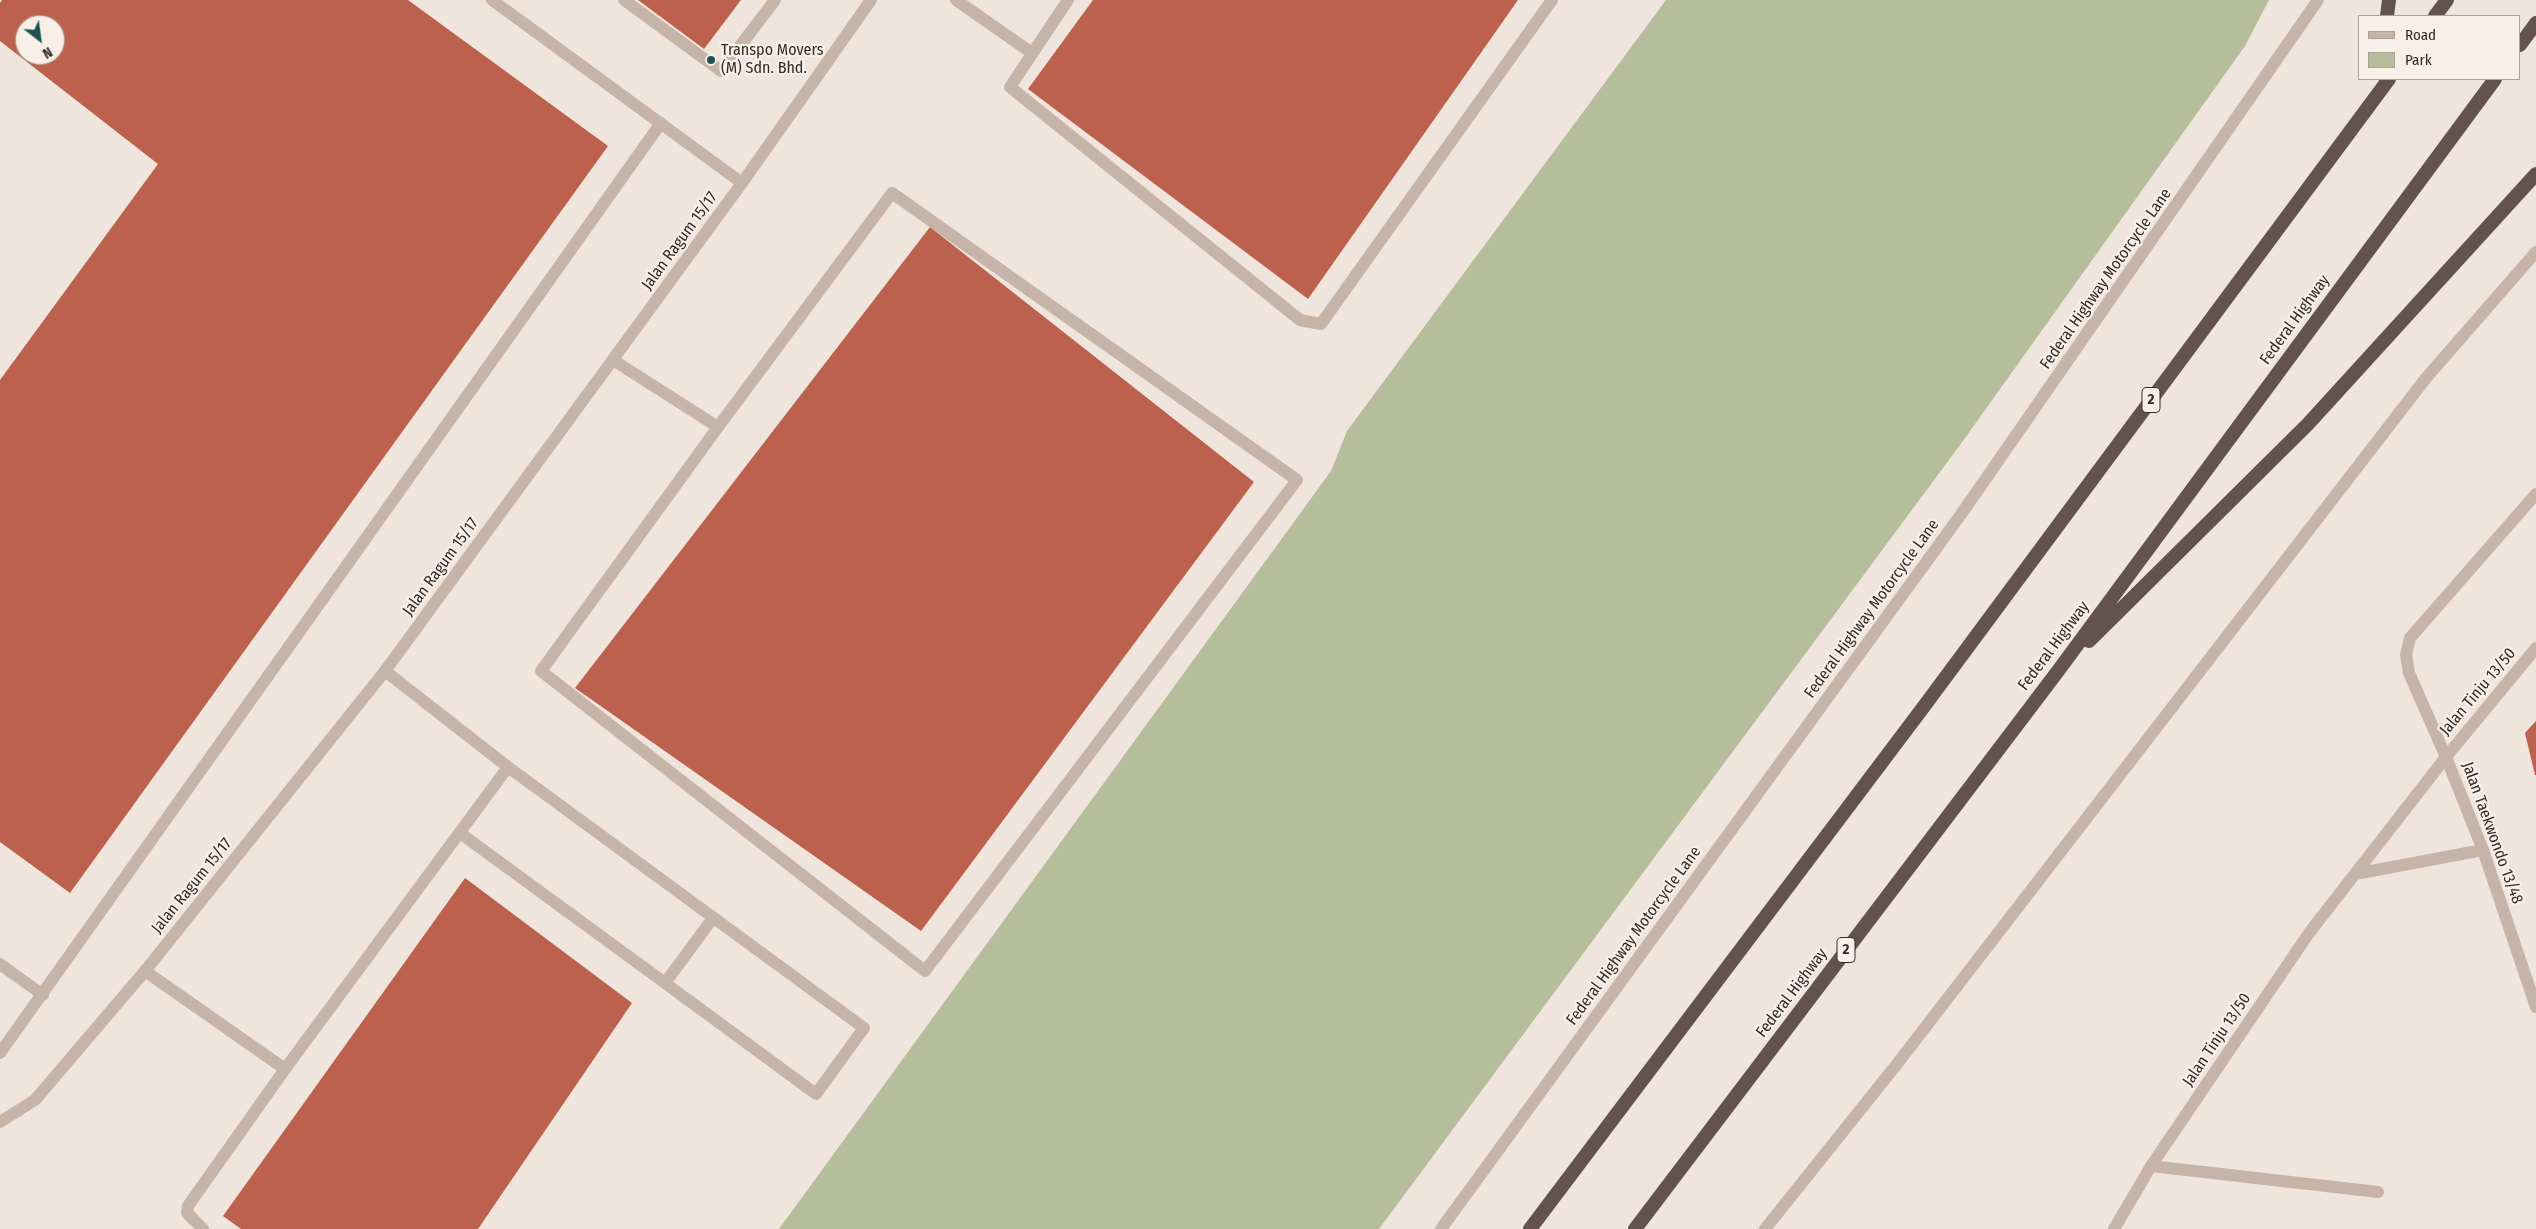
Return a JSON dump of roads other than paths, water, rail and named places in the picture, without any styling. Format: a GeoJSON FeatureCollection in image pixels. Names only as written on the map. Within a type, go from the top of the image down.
{"type":"FeatureCollection","features":[{"type":"Feature","properties":{"kind":"highway"},"geometry":{"type":"LineString","coordinates":[[2387,15],[2389,0]]}},
{"type":"Feature","properties":{"kind":"highway"},"geometry":{"type":"LineString","coordinates":[[2436,15],[2447,0]]}},
{"type":"Feature","properties":{"kind":"highway"},"geometry":{"type":"LineString","coordinates":[[2521,44],[2536,23]]}},
{"type":"Feature","properties":{"kind":"highway"},"geometry":{"type":"LineString","coordinates":[[2378,95],[2379,80]]}},
{"type":"Feature","properties":{"kind":"highway","name":"2"},"geometry":{"type":"LineString","coordinates":[[1530,1229],[1925,705],[2388,80]]}},
{"type":"Feature","properties":{"kind":"highway","name":"Federal Highway"},"geometry":{"type":"LineString","coordinates":[[1635,1229],[2058,671],[2494,80]]}},
{"type":"Feature","properties":{"kind":"highway"},"geometry":{"type":"LineString","coordinates":[[2058,671],[2308,424],[2536,174]]}},
{"type":"Feature","properties":{"kind":"street"},"geometry":{"type":"LineString","coordinates":[[492,0],[742,183]]}},
{"type":"Feature","properties":{"kind":"street"},"geometry":{"type":"LineString","coordinates":[[624,0],[720,71],[775,0]]}},
{"type":"Feature","properties":{"kind":"street","name":"Jalan Ragum 15/17"},"geometry":{"type":"LineString","coordinates":[[0,1122],[35,1100],[145,971],[385,671],[742,183],[871,0]]}},
{"type":"Feature","properties":{"kind":"street"},"geometry":{"type":"LineString","coordinates":[[956,0],[1032,53]]}},
{"type":"Feature","properties":{"kind":"street"},"geometry":{"type":"LineString","coordinates":[[1068,0],[1010,87],[1300,320],[1321,324],[1552,0]]}},
{"type":"Feature","properties":{"kind":"street","name":"Federal Highway Motorcycle Lane"},"geometry":{"type":"LineString","coordinates":[[1441,1229],[1962,513],[2318,0]]}},
{"type":"Feature","properties":{"kind":"street"},"geometry":{"type":"LineString","coordinates":[[0,1053],[661,123]]}},
{"type":"Feature","properties":{"kind":"street"},"geometry":{"type":"LineString","coordinates":[[892,193],[1297,480],[925,972],[541,671],[718,427],[892,193]]}},
{"type":"Feature","properties":{"kind":"street"},"geometry":{"type":"LineString","coordinates":[[1765,1229],[1897,1064],[2426,378],[2536,252]]}},
{"type":"Feature","properties":{"kind":"street"},"geometry":{"type":"LineString","coordinates":[[613,360],[718,427]]}},
{"type":"Feature","properties":{"kind":"street","name":"Jalan Taekwondo 13/48"},"geometry":{"type":"LineString","coordinates":[[2536,494],[2410,638],[2406,655],[2409,673],[2446,757],[2483,850],[2536,1007]]}},
{"type":"Feature","properties":{"kind":"street","name":"Jalan Tinju 13/50"},"geometry":{"type":"LineString","coordinates":[[2114,1229],[2151,1166],[2309,933],[2446,757],[2536,648]]}},
{"type":"Feature","properties":{"kind":"street"},"geometry":{"type":"LineString","coordinates":[[385,671],[508,767],[864,1028],[816,1094],[460,833]]}},
{"type":"Feature","properties":{"kind":"street"},"geometry":{"type":"LineString","coordinates":[[203,1229],[187,1213],[188,1206],[285,1069],[508,767]]}},
{"type":"Feature","properties":{"kind":"street"},"geometry":{"type":"LineString","coordinates":[[2355,874],[2483,850]]}},
{"type":"Feature","properties":{"kind":"street"},"geometry":{"type":"LineString","coordinates":[[665,983],[713,918]]}},
{"type":"Feature","properties":{"kind":"street"},"geometry":{"type":"LineString","coordinates":[[0,964],[43,995]]}},
{"type":"Feature","properties":{"kind":"street"},"geometry":{"type":"LineString","coordinates":[[145,971],[285,1069]]}},
{"type":"Feature","properties":{"kind":"street"},"geometry":{"type":"LineString","coordinates":[[2151,1166],[2378,1192]]}},
{"type":"Feature","properties":{"kind":"place","name":"Transpo Movers (M) Sdn. Bhd."},"geometry":{"type":"Point","coordinates":[711,60]}}]}
